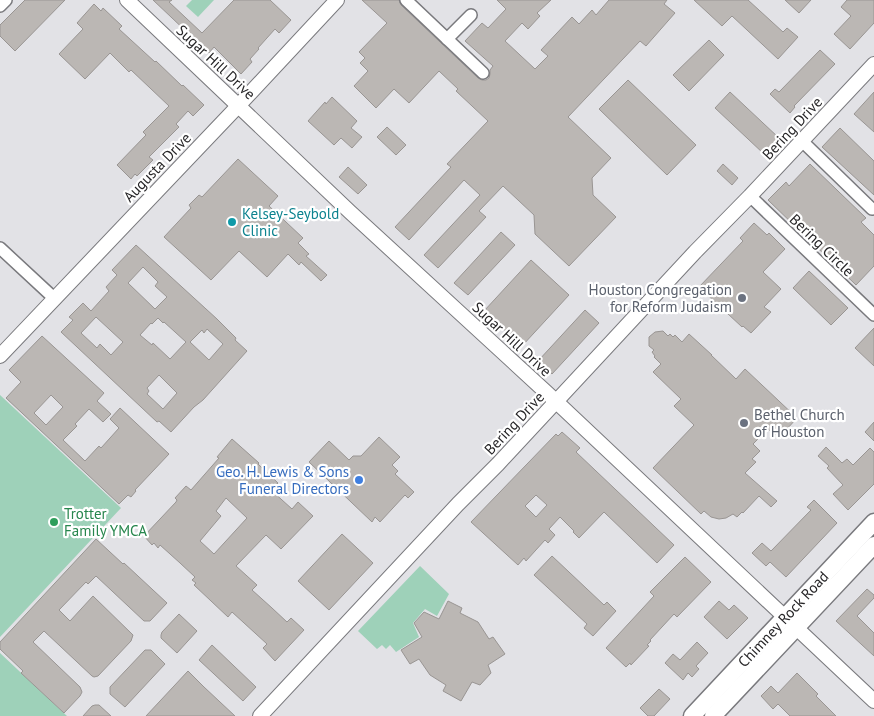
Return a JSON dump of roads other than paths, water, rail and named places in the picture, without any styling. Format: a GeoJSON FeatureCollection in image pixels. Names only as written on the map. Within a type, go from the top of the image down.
{"type":"FeatureCollection","features":[{"type":"Feature","properties":{"kind":"main road","name":"Chimney Rock Road"},"geometry":{"type":"LineString","coordinates":[[713,716],[874,522]]}},
{"type":"Feature","properties":{"kind":"main road","name":"Chimney Rock Road"},"geometry":{"type":"LineString","coordinates":[[692,716],[874,545]]}},
{"type":"Feature","properties":{"kind":"street"},"geometry":{"type":"LineString","coordinates":[[0,6],[6,0]]}},
{"type":"Feature","properties":{"kind":"street","name":"Sugar Hill Drive"},"geometry":{"type":"LineString","coordinates":[[127,0],[350,212],[555,401],[874,701]]}},
{"type":"Feature","properties":{"kind":"street","name":"Augusta Drive"},"geometry":{"type":"LineString","coordinates":[[0,356],[337,0]]}},
{"type":"Feature","properties":{"kind":"street"},"geometry":{"type":"LineString","coordinates":[[406,0],[483,73]]}},
{"type":"Feature","properties":{"kind":"street"},"geometry":{"type":"LineString","coordinates":[[447,39],[471,15]]}},
{"type":"Feature","properties":{"kind":"street","name":"Bering Drive"},"geometry":{"type":"LineString","coordinates":[[260,716],[412,552],[498,464],[695,252],[874,64]]}},
{"type":"Feature","properties":{"kind":"street"},"geometry":{"type":"LineString","coordinates":[[802,141],[874,213]]}},
{"type":"Feature","properties":{"kind":"street","name":"Bering Circle"},"geometry":{"type":"LineString","coordinates":[[750,196],[874,315]]}},
{"type":"Feature","properties":{"kind":"street"},"geometry":{"type":"LineString","coordinates":[[0,248],[54,299]]}},
{"type":"Feature","properties":{"kind":"place","name":"Kelsey-Seybold Clinic"},"geometry":{"type":"Point","coordinates":[232,222]}},
{"type":"Feature","properties":{"kind":"place","name":"Houston Congregation for Reform Judaism"},"geometry":{"type":"Point","coordinates":[742,298]}},
{"type":"Feature","properties":{"kind":"place","name":"Bethel Church of Houston"},"geometry":{"type":"Point","coordinates":[744,423]}},
{"type":"Feature","properties":{"kind":"place","name":"Geo. H. Lewis & Sons Funeral Directors"},"geometry":{"type":"Point","coordinates":[359,480]}},
{"type":"Feature","properties":{"kind":"place","name":"Trotter Family YMCA"},"geometry":{"type":"Point","coordinates":[54,522]}}]}
